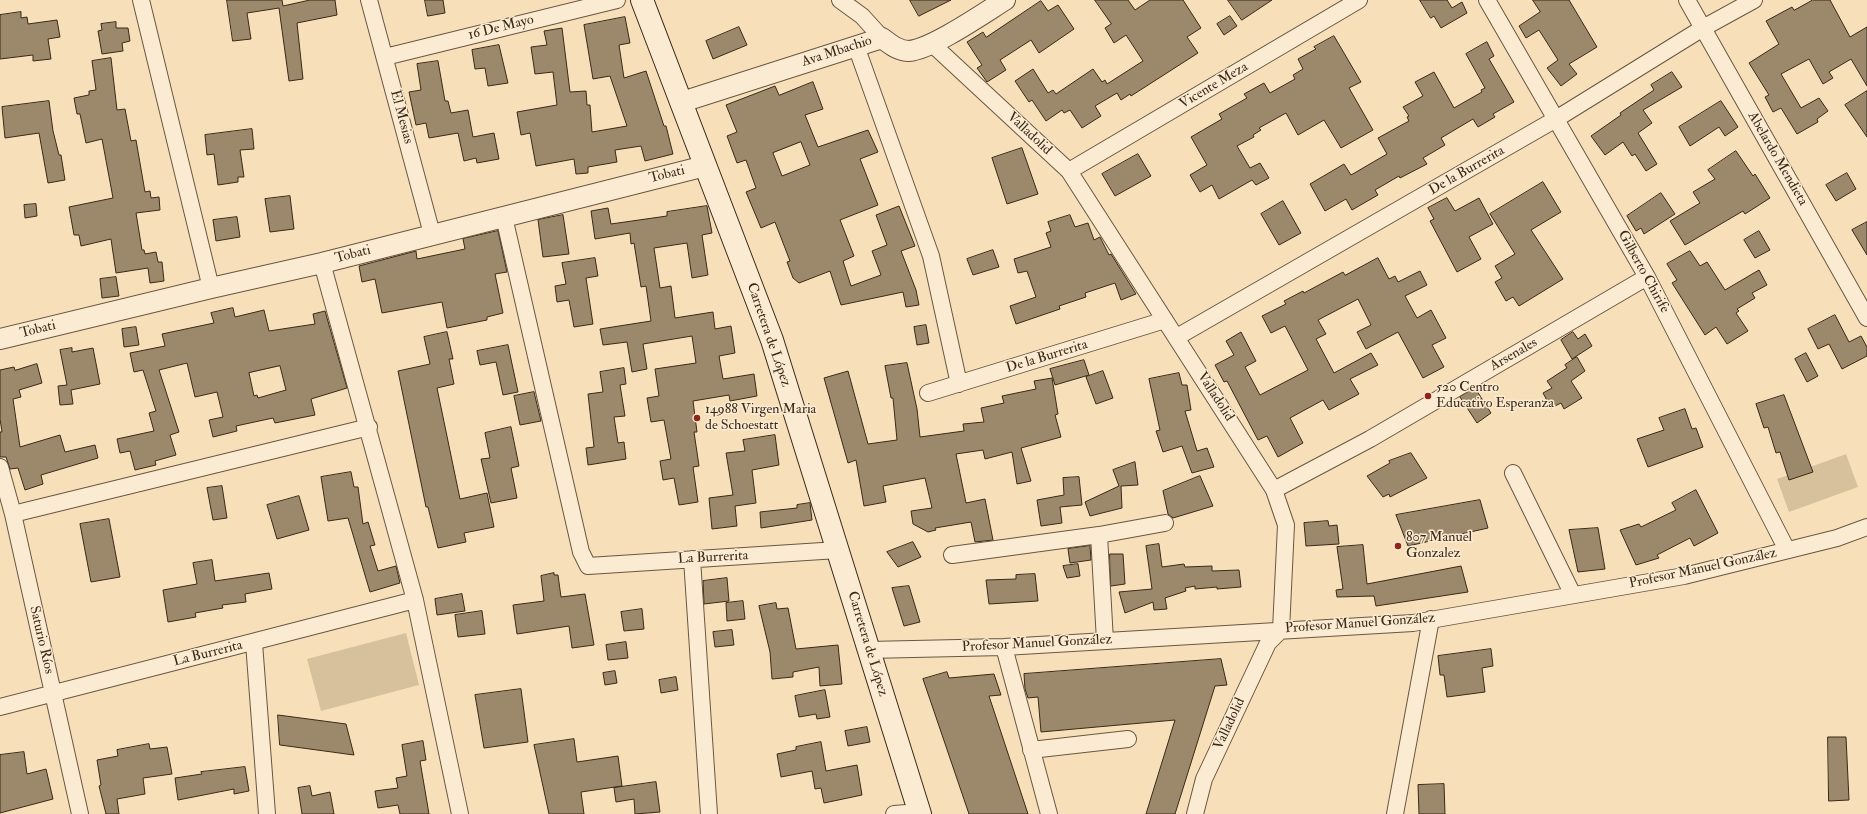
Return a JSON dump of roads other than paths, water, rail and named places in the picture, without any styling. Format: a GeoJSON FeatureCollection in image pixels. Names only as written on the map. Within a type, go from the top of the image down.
{"type":"FeatureCollection","features":[{"type":"Feature","properties":{"kind":"main road","name":"Carretera de López"},"geometry":{"type":"LineString","coordinates":[[642,0],[772,340],[920,813]]}},
{"type":"Feature","properties":{"kind":"street"},"geometry":{"type":"LineString","coordinates":[[141,0],[211,288]]}},
{"type":"Feature","properties":{"kind":"street","name":"El Mesias"},"geometry":{"type":"LineString","coordinates":[[369,0],[432,234]]}},
{"type":"Feature","properties":{"kind":"street","name":"16 De Mayo"},"geometry":{"type":"LineString","coordinates":[[385,57],[617,0]]}},
{"type":"Feature","properties":{"kind":"street"},"geometry":{"type":"LineString","coordinates":[[840,0],[862,16],[882,38]]}},
{"type":"Feature","properties":{"kind":"street","name":"Ava Mbachio"},"geometry":{"type":"LineString","coordinates":[[682,102],[882,38],[892,46],[910,51],[931,43],[962,27],[1005,0]]}},
{"type":"Feature","properties":{"kind":"street","name":"Vicente Meza"},"geometry":{"type":"LineString","coordinates":[[1069,171],[1359,0]]}},
{"type":"Feature","properties":{"kind":"street","name":"Gilberto Chirife"},"geometry":{"type":"LineString","coordinates":[[1488,0],[1647,278],[1787,550]]}},
{"type":"Feature","properties":{"kind":"street","name":"Abelardo Mendieta"},"geometry":{"type":"LineString","coordinates":[[1686,0],[1867,318]]}},
{"type":"Feature","properties":{"kind":"street","name":"De la Burrerita"},"geometry":{"type":"LineString","coordinates":[[1177,337],[1556,119],[1703,28],[1754,0]]}},
{"type":"Feature","properties":{"kind":"street","name":"Valladolid"},"geometry":{"type":"LineString","coordinates":[[931,43],[1069,171],[1274,490],[1286,525],[1281,630],[1268,643],[1204,779],[1195,814]]}},
{"type":"Feature","properties":{"kind":"street"},"geometry":{"type":"LineString","coordinates":[[856,46],[931,256],[959,384]]}},
{"type":"Feature","properties":{"kind":"street","name":"Tobati"},"geometry":{"type":"LineString","coordinates":[[0,340],[211,288],[322,263],[705,166]]}},
{"type":"Feature","properties":{"kind":"street","name":"La Burrerita"},"geometry":{"type":"LineString","coordinates":[[504,217],[581,552],[588,566],[838,550]]}},
{"type":"Feature","properties":{"kind":"street"},"geometry":{"type":"LineString","coordinates":[[322,263],[369,427],[415,600],[460,814]]}},
{"type":"Feature","properties":{"kind":"street","name":"Arsenales"},"geometry":{"type":"LineString","coordinates":[[1274,490],[1370,439],[1647,278]]}},
{"type":"Feature","properties":{"kind":"street","name":"De la Burrerita"},"geometry":{"type":"LineString","coordinates":[[928,393],[1165,320]]}},
{"type":"Feature","properties":{"kind":"street"},"geometry":{"type":"LineString","coordinates":[[13,514],[369,427]]}},
{"type":"Feature","properties":{"kind":"street","name":"Saturio Ríos"},"geometry":{"type":"LineString","coordinates":[[0,468],[13,514],[80,814]]}},
{"type":"Feature","properties":{"kind":"street"},"geometry":{"type":"LineString","coordinates":[[1513,473],[1573,595]]}},
{"type":"Feature","properties":{"kind":"street"},"geometry":{"type":"LineString","coordinates":[[952,556],[1099,535],[1165,523]]}},
{"type":"Feature","properties":{"kind":"street","name":"Profesor Manuel González"},"geometry":{"type":"LineString","coordinates":[[868,650],[1004,647],[1412,623],[1684,576],[1837,538],[1867,526]]}},
{"type":"Feature","properties":{"kind":"street"},"geometry":{"type":"LineString","coordinates":[[1099,535],[1105,641]]}},
{"type":"Feature","properties":{"kind":"street"},"geometry":{"type":"LineString","coordinates":[[692,559],[709,814]]}},
{"type":"Feature","properties":{"kind":"street","name":"La Burrerita"},"geometry":{"type":"LineString","coordinates":[[0,707],[254,643],[415,600]]}},
{"type":"Feature","properties":{"kind":"street"},"geometry":{"type":"LineString","coordinates":[[1395,814],[1431,619]]}},
{"type":"Feature","properties":{"kind":"street"},"geometry":{"type":"LineString","coordinates":[[254,643],[267,814]]}},
{"type":"Feature","properties":{"kind":"street"},"geometry":{"type":"LineString","coordinates":[[1004,647],[1049,814]]}},
{"type":"Feature","properties":{"kind":"street"},"geometry":{"type":"LineString","coordinates":[[1031,750],[1128,739]]}},
{"type":"Feature","properties":{"kind":"street"},"geometry":{"type":"LineString","coordinates":[[894,814],[920,813]]}},
{"type":"Feature","properties":{"kind":"place","name":"520 Centro Educativo Esperanza"},"geometry":{"type":"Point","coordinates":[1428,396]}},
{"type":"Feature","properties":{"kind":"place","name":"14988 Virgen Maria de Schoestatt"},"geometry":{"type":"Point","coordinates":[697,418]}},
{"type":"Feature","properties":{"kind":"place","name":"807 Manuel Gonzalez"},"geometry":{"type":"Point","coordinates":[1398,546]}}]}
